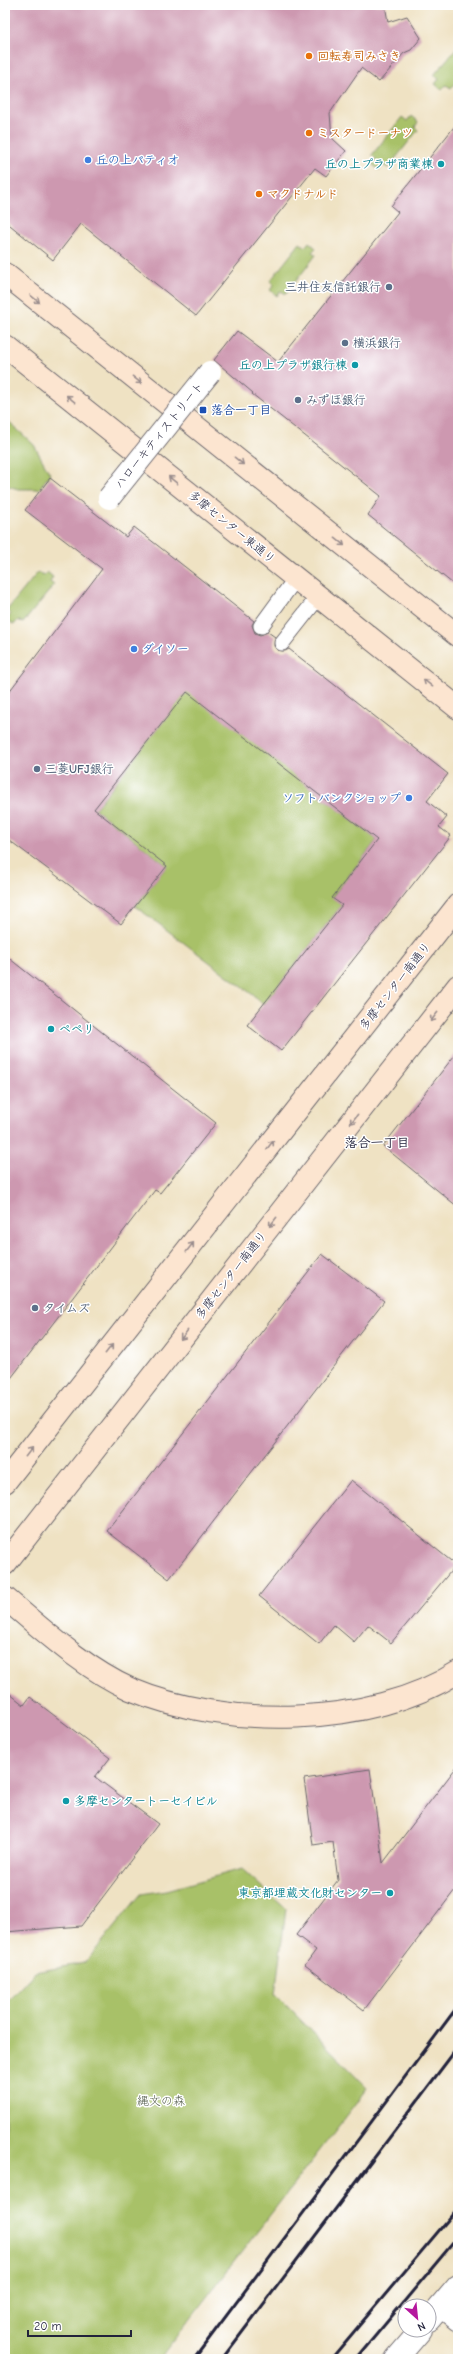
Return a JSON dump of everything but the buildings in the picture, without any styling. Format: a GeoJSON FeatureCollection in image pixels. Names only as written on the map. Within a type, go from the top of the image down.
{"type":"FeatureCollection","features":[{"type":"Feature","properties":{"kind":"street"},"geometry":{"type":"LineString","coordinates":[[5,274],[458,636]]}},
{"type":"Feature","properties":{"kind":"street","name":"多摩センター東通り"},"geometry":{"type":"LineString","coordinates":[[5,346],[458,708]]}},
{"type":"Feature","properties":{"kind":"street","name":"ハローキティストリート"},"geometry":{"type":"LineString","coordinates":[[109,498],[210,372]]}},
{"type":"Feature","properties":{"kind":"street","name":"多摩センター南通り"},"geometry":{"type":"LineString","coordinates":[[5,1482],[458,905]]}},
{"type":"Feature","properties":{"kind":"street","name":"多摩センター南通り"},"geometry":{"type":"LineString","coordinates":[[5,1564],[458,986]]}},
{"type":"Feature","properties":{"kind":"street"},"geometry":{"type":"LineString","coordinates":[[5,1598],[94,1668],[129,1688],[181,1705],[277,1718],[339,1714],[399,1701],[458,1672]]}},
{"type":"Feature","properties":{"kind":"street"},"geometry":{"type":"LineString","coordinates":[[437,2312],[458,2286]]}},
{"type":"Feature","properties":{"kind":"street"},"geometry":{"type":"LineString","coordinates":[[437,2315],[458,2320]]}},
{"type":"Feature","properties":{"kind":"street"},"geometry":{"type":"LineString","coordinates":[[396,2359],[414,2338]]}},
{"type":"Feature","properties":{"kind":"lane"},"geometry":{"type":"LineString","coordinates":[[261,626],[296,578]]}},
{"type":"Feature","properties":{"kind":"lane"},"geometry":{"type":"LineString","coordinates":[[282,643],[319,596]]}},
{"type":"Feature","properties":{"kind":"green space"},"geometry":{"type":"Polygon","coordinates":[[[458,46],[458,80],[451,88],[446,85],[442,90],[435,84],[439,79],[434,75],[458,46]]]}},
{"type":"Feature","properties":{"kind":"green space"},"geometry":{"type":"Polygon","coordinates":[[[411,116],[418,122],[415,127],[418,130],[388,168],[383,165],[379,170],[372,164],[376,159],[372,155],[402,117],[407,121],[411,116]]]}},
{"type":"Feature","properties":{"kind":"green space"},"geometry":{"type":"Polygon","coordinates":[[[309,242],[316,248],[312,252],[316,255],[286,294],[281,291],[277,296],[270,290],[274,285],[270,281],[300,243],[305,247],[309,242]]]}},
{"type":"Feature","properties":{"kind":"green space"},"geometry":{"type":"Polygon","coordinates":[[[5,418],[34,445],[50,474],[39,489],[18,489],[5,485],[5,418]]]}},
{"type":"Feature","properties":{"kind":"green space"},"geometry":{"type":"Polygon","coordinates":[[[38,572],[43,576],[47,572],[53,577],[50,582],[54,585],[23,623],[18,620],[14,625],[7,619],[11,614],[7,610],[38,572]]]}},
{"type":"Feature","properties":{"kind":"green space"},"geometry":{"type":"Polygon","coordinates":[[[187,691],[377,840],[332,897],[342,905],[263,1005],[257,998],[135,906],[167,866],[95,809],[187,691]]]}},
{"type":"Feature","properties":{"kind":"green space","name":"縄文の森"},"geometry":{"type":"Polygon","coordinates":[[[242,1869],[286,1909],[275,1994],[368,2088],[159,2359],[5,2359],[5,2004],[35,1972],[85,1963],[141,1894],[167,1890],[242,1869]]]}},
{"type":"Feature","properties":{"kind":"railway"},"geometry":{"type":"LineString","coordinates":[[194,2359],[458,2006]]}},
{"type":"Feature","properties":{"kind":"railway"},"geometry":{"type":"LineString","coordinates":[[222,2359],[458,2047]]}},
{"type":"Feature","properties":{"kind":"railway"},"geometry":{"type":"LineString","coordinates":[[331,2359],[458,2208]]}},
{"type":"Feature","properties":{"kind":"railway"},"geometry":{"type":"LineString","coordinates":[[356,2359],[458,2237]]}},
{"type":"Feature","properties":{"kind":"place","name":"回転寿司みさき"},"geometry":{"type":"Point","coordinates":[309,56]}},
{"type":"Feature","properties":{"kind":"place","name":"ミスタードーナツ"},"geometry":{"type":"Point","coordinates":[309,133]}},
{"type":"Feature","properties":{"kind":"place","name":"丘の上パティオ"},"geometry":{"type":"Point","coordinates":[88,160]}},
{"type":"Feature","properties":{"kind":"place","name":"丘の上プラザ商業棟"},"geometry":{"type":"Point","coordinates":[441,164]}},
{"type":"Feature","properties":{"kind":"place","name":"マクドナルド"},"geometry":{"type":"Point","coordinates":[259,194]}},
{"type":"Feature","properties":{"kind":"place","name":"三井住友信託銀行"},"geometry":{"type":"Point","coordinates":[389,287]}},
{"type":"Feature","properties":{"kind":"place","name":"横浜銀行"},"geometry":{"type":"Point","coordinates":[345,343]}},
{"type":"Feature","properties":{"kind":"place","name":"丘の上プラザ銀行棟"},"geometry":{"type":"Point","coordinates":[355,365]}},
{"type":"Feature","properties":{"kind":"place","name":"みずほ銀行"},"geometry":{"type":"Point","coordinates":[298,400]}},
{"type":"Feature","properties":{"kind":"place","name":"落合一丁目"},"geometry":{"type":"Point","coordinates":[203,410]}},
{"type":"Feature","properties":{"kind":"place","name":"ダイソー"},"geometry":{"type":"Point","coordinates":[134,649]}},
{"type":"Feature","properties":{"kind":"place","name":"三菱UFJ銀行"},"geometry":{"type":"Point","coordinates":[37,769]}},
{"type":"Feature","properties":{"kind":"place","name":"ソフトバンクショップ"},"geometry":{"type":"Point","coordinates":[409,798]}},
{"type":"Feature","properties":{"kind":"place","name":"ペペリ"},"geometry":{"type":"Point","coordinates":[51,1029]}},
{"type":"Feature","properties":{"kind":"place","name":"タイムズ"},"geometry":{"type":"Point","coordinates":[35,1308]}},
{"type":"Feature","properties":{"kind":"place","name":"多摩センタートーセイビル"},"geometry":{"type":"Point","coordinates":[66,1801]}},
{"type":"Feature","properties":{"kind":"place","name":"東京都埋蔵文化財センター"},"geometry":{"type":"Point","coordinates":[390,1893]}},
{"type":"Feature","properties":{"kind":"district","name":"落合一丁目"},"geometry":{"type":"Point","coordinates":[377,1142]}}]}
